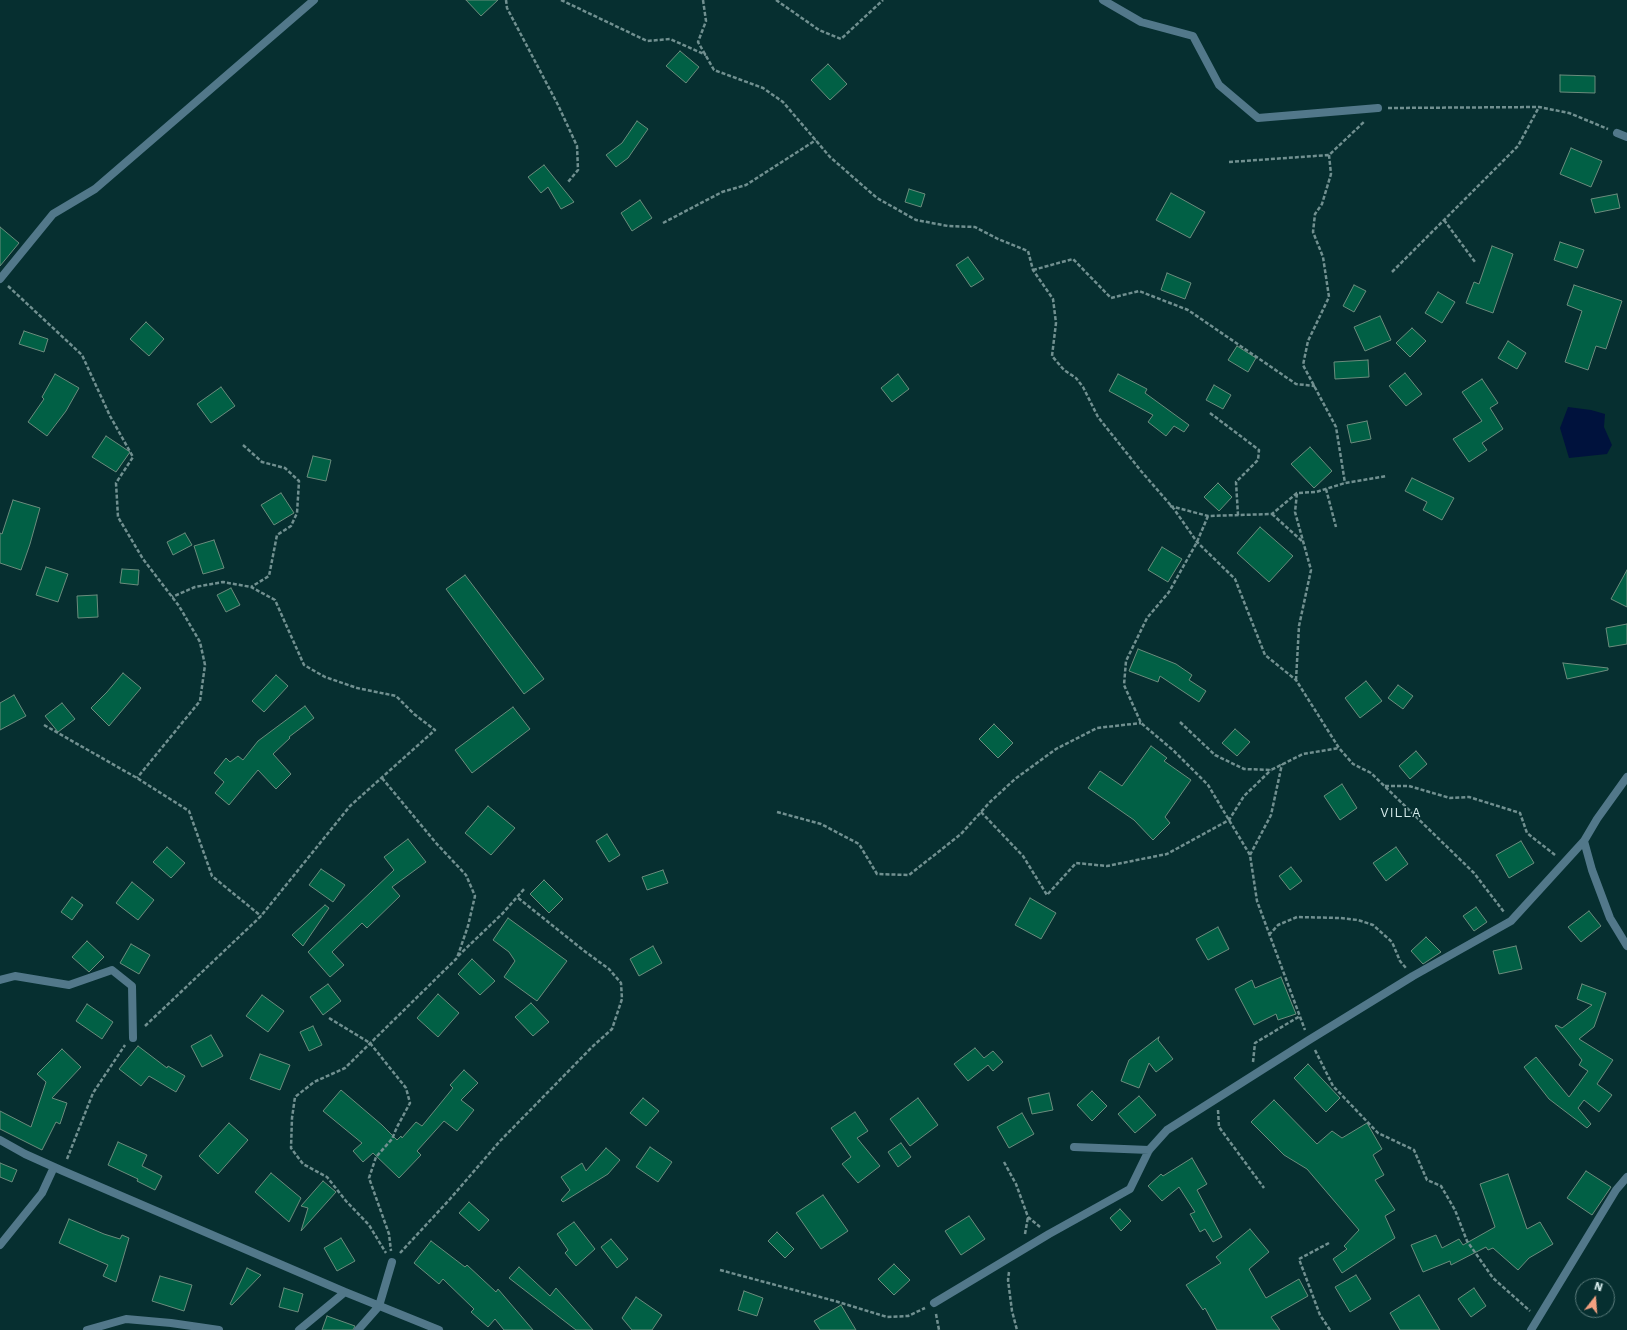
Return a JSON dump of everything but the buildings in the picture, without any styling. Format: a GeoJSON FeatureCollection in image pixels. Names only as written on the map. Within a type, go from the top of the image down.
{"type":"FeatureCollection","features":[{"type":"Feature","properties":{"kind":"street"},"geometry":{"type":"LineString","coordinates":[[0,279],[53,214],[96,189],[314,0]]}},
{"type":"Feature","properties":{"kind":"street"},"geometry":{"type":"LineString","coordinates":[[1103,0],[1141,22],[1193,36],[1219,85],[1258,118],[1378,108]]}},
{"type":"Feature","properties":{"kind":"street"},"geometry":{"type":"LineString","coordinates":[[1617,133],[1627,138]]}},
{"type":"Feature","properties":{"kind":"street"},"geometry":{"type":"LineString","coordinates":[[934,1303],[1049,1234],[1130,1189],[1149,1150],[1167,1130],[1413,976],[1511,921],[1584,841],[1597,819],[1627,777]]}},
{"type":"Feature","properties":{"kind":"street"},"geometry":{"type":"LineString","coordinates":[[1584,841],[1592,870],[1610,918],[1627,946]]}},
{"type":"Feature","properties":{"kind":"street"},"geometry":{"type":"LineString","coordinates":[[0,980],[15,976],[69,985],[112,970],[132,986],[133,1038]]}},
{"type":"Feature","properties":{"kind":"street"},"geometry":{"type":"LineString","coordinates":[[0,1140],[25,1154],[63,1171],[429,1328],[439,1330]]}},
{"type":"Feature","properties":{"kind":"street"},"geometry":{"type":"LineString","coordinates":[[1074,1147],[1149,1150]]}},
{"type":"Feature","properties":{"kind":"street"},"geometry":{"type":"LineString","coordinates":[[0,1245],[42,1193],[54,1167]]}},
{"type":"Feature","properties":{"kind":"street"},"geometry":{"type":"LineString","coordinates":[[1531,1330],[1616,1190],[1627,1177]]}},
{"type":"Feature","properties":{"kind":"street"},"geometry":{"type":"LineString","coordinates":[[358,1330],[379,1306],[392,1262]]}},
{"type":"Feature","properties":{"kind":"street"},"geometry":{"type":"LineString","coordinates":[[299,1330],[345,1292]]}},
{"type":"Feature","properties":{"kind":"street"},"geometry":{"type":"LineString","coordinates":[[87,1330],[126,1319],[171,1323],[219,1330]]}},
{"type":"Feature","properties":{"kind":"path"},"geometry":{"type":"LineString","coordinates":[[506,0],[507,8],[554,98],[577,146],[578,170],[568,182]]}},
{"type":"Feature","properties":{"kind":"path"},"geometry":{"type":"LineString","coordinates":[[561,0],[647,40],[670,38],[706,55]]}},
{"type":"Feature","properties":{"kind":"path"},"geometry":{"type":"LineString","coordinates":[[703,0],[706,21],[698,42],[714,70],[763,88],[783,102],[830,157],[878,198],[916,220],[948,226],[975,227],[998,239],[1028,250],[1033,270],[1054,299],[1056,323],[1052,356],[1064,370],[1076,378],[1083,387],[1098,416],[1197,542],[1235,579],[1265,656],[1296,680],[1339,748],[1352,764],[1371,773],[1474,873],[1511,921]]}},
{"type":"Feature","properties":{"kind":"path"},"geometry":{"type":"LineString","coordinates":[[776,0],[819,30],[841,38],[884,0]]}},
{"type":"Feature","properties":{"kind":"path"},"geometry":{"type":"LineString","coordinates":[[1392,272],[1518,146],[1539,107]]}},
{"type":"Feature","properties":{"kind":"path"},"geometry":{"type":"LineString","coordinates":[[1229,162],[1329,155],[1378,108],[1539,107],[1569,113],[1617,133]]}},
{"type":"Feature","properties":{"kind":"path"},"geometry":{"type":"LineString","coordinates":[[663,224],[722,192],[746,185],[816,140]]}},
{"type":"Feature","properties":{"kind":"path"},"geometry":{"type":"LineString","coordinates":[[1329,155],[1331,174],[1322,204],[1315,214],[1313,232],[1323,257],[1329,298],[1308,341],[1303,365],[1336,427],[1345,483]]}},
{"type":"Feature","properties":{"kind":"path"},"geometry":{"type":"LineString","coordinates":[[1444,220],[1475,262]]}},
{"type":"Feature","properties":{"kind":"path"},"geometry":{"type":"LineString","coordinates":[[1033,270],[1073,259],[1112,298],[1139,291],[1188,310],[1296,384],[1315,386]]}},
{"type":"Feature","properties":{"kind":"path"},"geometry":{"type":"LineString","coordinates":[[0,279],[82,355],[110,416],[133,456],[116,484],[118,517],[143,559],[179,606],[200,642],[205,666],[200,701],[137,778]]}},
{"type":"Feature","properties":{"kind":"path"},"geometry":{"type":"LineString","coordinates":[[1210,413],[1259,450],[1258,460],[1236,482],[1238,515]]}},
{"type":"Feature","properties":{"kind":"path"},"geometry":{"type":"LineString","coordinates":[[242,445],[262,462],[285,468],[299,482],[297,513],[291,526],[277,535],[269,576],[251,587]]}},
{"type":"Feature","properties":{"kind":"path"},"geometry":{"type":"LineString","coordinates":[[1170,506],[1208,516],[1272,514],[1297,493],[1316,492],[1345,483],[1387,476]]}},
{"type":"Feature","properties":{"kind":"path"},"geometry":{"type":"LineString","coordinates":[[1326,489],[1336,527]]}},
{"type":"Feature","properties":{"kind":"path"},"geometry":{"type":"LineString","coordinates":[[1296,680],[1299,626],[1311,570],[1295,512],[1297,493]]}},
{"type":"Feature","properties":{"kind":"path"},"geometry":{"type":"LineString","coordinates":[[1272,514],[1303,542]]}},
{"type":"Feature","properties":{"kind":"path"},"geometry":{"type":"LineString","coordinates":[[1208,516],[1197,542],[1169,592],[1147,618],[1126,661],[1124,685],[1142,723],[1174,751],[1208,785],[1250,855],[1257,901],[1269,936],[1309,1040],[1334,1086],[1378,1133],[1414,1150],[1426,1180],[1441,1186],[1455,1210],[1467,1241],[1493,1278],[1538,1318]]}},
{"type":"Feature","properties":{"kind":"path"},"geometry":{"type":"LineString","coordinates":[[63,1171],[93,1093],[125,1045],[261,916],[350,806],[435,730],[414,714],[396,696],[357,688],[325,677],[304,665],[275,600],[251,587],[223,582],[195,587],[172,597]]}},
{"type":"Feature","properties":{"kind":"path"},"geometry":{"type":"LineString","coordinates":[[1180,722],[1215,755],[1244,769],[1271,770]]}},
{"type":"Feature","properties":{"kind":"path"},"geometry":{"type":"LineString","coordinates":[[778,812],[821,824],[859,844],[877,874],[909,875],[961,834],[1015,779],[1056,749],[1097,728],[1142,723]]}},
{"type":"Feature","properties":{"kind":"path"},"geometry":{"type":"LineString","coordinates":[[44,725],[137,778],[189,811],[212,876],[261,916]]}},
{"type":"Feature","properties":{"kind":"path"},"geometry":{"type":"LineString","coordinates":[[981,812],[1023,856],[1047,895],[1076,863],[1108,866],[1167,854],[1228,820],[1244,796],[1271,770],[1304,754],[1339,748]]}},
{"type":"Feature","properties":{"kind":"path"},"geometry":{"type":"LineString","coordinates":[[1250,855],[1271,814],[1282,764]]}},
{"type":"Feature","properties":{"kind":"path"},"geometry":{"type":"LineString","coordinates":[[382,778],[436,843],[466,875],[475,896],[468,926],[457,958]]}},
{"type":"Feature","properties":{"kind":"path"},"geometry":{"type":"LineString","coordinates":[[1385,786],[1409,786],[1450,798],[1469,798],[1520,813],[1527,833],[1565,862]]}},
{"type":"Feature","properties":{"kind":"path"},"geometry":{"type":"LineString","coordinates":[[392,1262],[369,1225],[346,1201],[327,1177],[303,1164],[291,1148],[295,1097],[314,1082],[345,1068],[503,913],[525,888]]}},
{"type":"Feature","properties":{"kind":"path"},"geometry":{"type":"LineString","coordinates":[[392,1262],[450,1199],[500,1141],[593,1046],[612,1029],[622,999],[620,983],[609,969],[517,897]]}},
{"type":"Feature","properties":{"kind":"path"},"geometry":{"type":"LineString","coordinates":[[1269,936],[1278,925],[1297,917],[1358,920],[1373,925],[1392,942],[1400,961],[1413,976]]}},
{"type":"Feature","properties":{"kind":"path"},"geometry":{"type":"LineString","coordinates":[[1252,1076],[1255,1043],[1300,1016]]}},
{"type":"Feature","properties":{"kind":"path"},"geometry":{"type":"LineString","coordinates":[[330,1018],[370,1043],[406,1088],[410,1103],[396,1127],[392,1139],[376,1158],[370,1178],[389,1234],[392,1262]]}},
{"type":"Feature","properties":{"kind":"path"},"geometry":{"type":"LineString","coordinates":[[1218,1098],[1219,1127],[1264,1188]]}},
{"type":"Feature","properties":{"kind":"path"},"geometry":{"type":"LineString","coordinates":[[1004,1162],[1016,1184],[1028,1217],[1049,1234]]}},
{"type":"Feature","properties":{"kind":"path"},"geometry":{"type":"LineString","coordinates":[[1329,1243],[1299,1259],[1320,1315],[1330,1330]]}},
{"type":"Feature","properties":{"kind":"path"},"geometry":{"type":"LineString","coordinates":[[1012,1256],[1008,1280],[1012,1311],[1017,1330]]}},
{"type":"Feature","properties":{"kind":"path"},"geometry":{"type":"LineString","coordinates":[[720,1270],[835,1301],[887,1317],[908,1316],[934,1303]]}},
{"type":"Feature","properties":{"kind":"water"},"geometry":{"type":"Polygon","coordinates":[[[1568,407],[1591,410],[1605,414],[1604,427],[1612,445],[1607,454],[1569,458],[1560,428],[1568,407]]]}},
{"type":"Feature","properties":{"kind":"district","name":"VILLA"},"geometry":{"type":"Point","coordinates":[1401,813]}}]}
